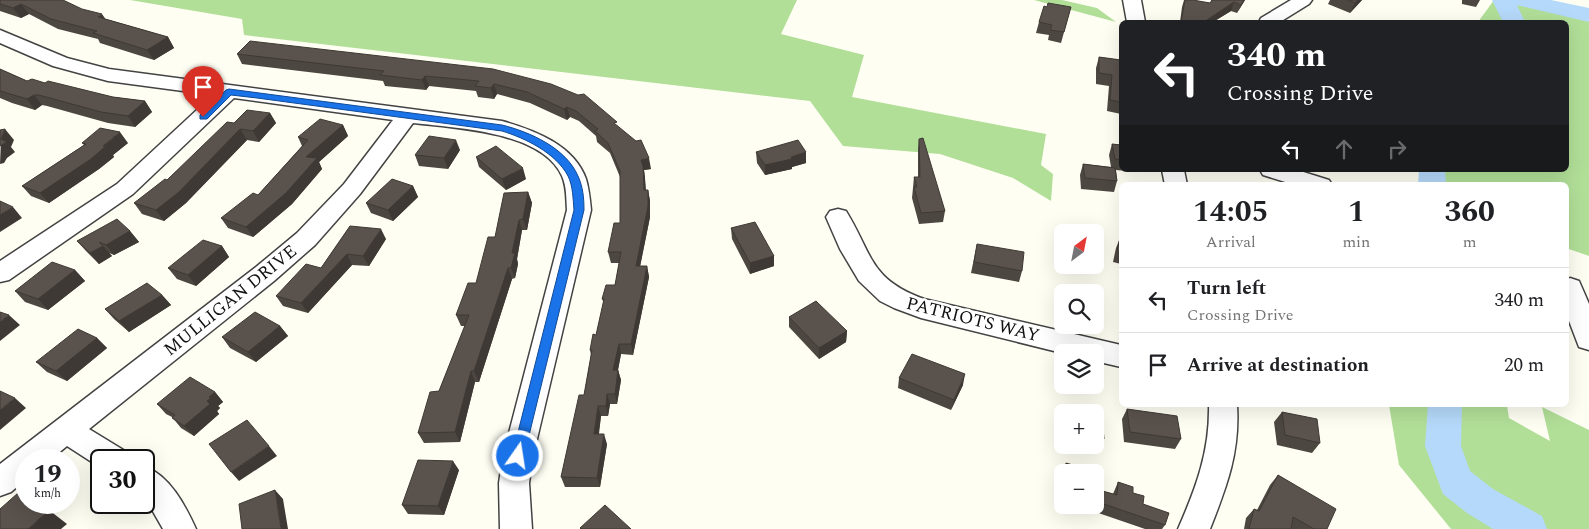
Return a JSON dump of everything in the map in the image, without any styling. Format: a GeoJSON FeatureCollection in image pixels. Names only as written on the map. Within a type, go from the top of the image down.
{"type":"FeatureCollection","features":[{"type":"Feature","properties":{"kind":"street"},"geometry":{"type":"LineString","coordinates":[[1132,0],[1136,20]]}},
{"type":"Feature","properties":{"kind":"street"},"geometry":{"type":"LineString","coordinates":[[1271,20],[1303,0]]}},
{"type":"Feature","properties":{"kind":"street"},"geometry":{"type":"LineString","coordinates":[[0,36],[80,69],[141,81],[478,124],[521,134],[537,141],[563,162],[573,175],[578,191],[579,210],[518,456],[514,483],[516,529]]}},
{"type":"Feature","properties":{"kind":"street"},"geometry":{"type":"LineString","coordinates":[[0,272],[80,221],[125,189],[229,92]]}},
{"type":"Feature","properties":{"kind":"street","name":"MULLIGAN DRIVE"},"geometry":{"type":"LineString","coordinates":[[42,449],[265,274],[306,239],[352,189],[407,116]]}},
{"type":"Feature","properties":{"kind":"street"},"geometry":{"type":"LineString","coordinates":[[1278,172],[1311,182]]}},
{"type":"Feature","properties":{"kind":"street","name":"PATRIOTS WAY"},"geometry":{"type":"LineString","coordinates":[[838,217],[864,272],[881,290],[897,300],[1119,356]]}},
{"type":"Feature","properties":{"kind":"street"},"geometry":{"type":"LineString","coordinates":[[1575,289],[1589,339]]}},
{"type":"Feature","properties":{"kind":"street"},"geometry":{"type":"LineString","coordinates":[[1194,529],[1217,468],[1224,442],[1223,407]]}},
{"type":"Feature","properties":{"kind":"street"},"geometry":{"type":"LineString","coordinates":[[66,430],[96,449]]}},
{"type":"Feature","properties":{"kind":"street","name":"MULLIGAN DRIVE"},"geometry":{"type":"LineString","coordinates":[[0,482],[15,470]]}},
{"type":"Feature","properties":{"kind":"street"},"geometry":{"type":"LineString","coordinates":[[155,491],[162,498],[180,529]]}},
{"type":"Feature","properties":{"kind":"green space"},"geometry":{"type":"Polygon","coordinates":[[[130,0],[797,0],[781,34],[864,55],[852,97],[1046,134],[1041,165],[1053,174],[1051,201],[1013,178],[940,154],[843,146],[810,101],[244,35],[242,19],[130,0]]]}},
{"type":"Feature","properties":{"kind":"green space"},"geometry":{"type":"Polygon","coordinates":[[[1034,0],[1062,0],[1097,8],[1116,22],[1034,0]]]}},
{"type":"Feature","properties":{"kind":"green space"},"geometry":{"type":"Polygon","coordinates":[[[1494,0],[1544,0],[1589,12],[1589,256],[1569,249],[1569,182],[1436,182],[1435,172],[1569,172],[1569,20],[1479,20],[1494,0]]]}},
{"type":"Feature","properties":{"kind":"green space"},"geometry":{"type":"Polygon","coordinates":[[[1389,407],[1507,407],[1509,418],[1550,441],[1542,407],[1589,430],[1589,529],[1451,529],[1399,465],[1389,407]]]}},
{"type":"Feature","properties":{"kind":"building"},"geometry":{"type":"Polygon","coordinates":[[[0,0],[63,0],[82,9],[102,14],[98,17],[168,37],[147,50],[93,33],[97,31],[51,19],[21,4],[13,8],[0,4],[0,0]]]}},
{"type":"Feature","properties":{"kind":"building"},"geometry":{"type":"Polygon","coordinates":[[[1185,0],[1210,3],[1212,0],[1244,0],[1241,5],[1234,2],[1207,20],[1181,20],[1185,0]]]}},
{"type":"Feature","properties":{"kind":"building"},"geometry":{"type":"Polygon","coordinates":[[[1048,3],[1071,7],[1064,32],[1050,30],[1052,25],[1039,22],[1044,6],[1047,7],[1048,3]]]}},
{"type":"Feature","properties":{"kind":"building"},"geometry":{"type":"Polygon","coordinates":[[[250,41],[493,69],[551,84],[578,95],[584,94],[636,141],[641,140],[649,158],[641,160],[644,190],[648,190],[648,206],[636,266],[647,266],[631,344],[619,344],[613,370],[618,370],[615,394],[607,394],[606,406],[598,406],[594,434],[604,434],[597,478],[561,477],[579,395],[584,395],[593,334],[596,335],[604,299],[602,299],[606,285],[615,285],[621,252],[608,252],[614,223],[620,223],[620,171],[608,143],[595,131],[598,129],[576,111],[567,107],[564,109],[527,92],[494,84],[491,88],[475,86],[479,81],[425,76],[422,80],[380,75],[384,71],[237,54],[250,41]]]}},
{"type":"Feature","properties":{"kind":"building"},"geometry":{"type":"Polygon","coordinates":[[[1099,57],[1119,60],[1119,102],[1110,100],[1112,75],[1099,73],[1099,57]]]}},
{"type":"Feature","properties":{"kind":"building"},"geometry":{"type":"Polygon","coordinates":[[[0,69],[27,81],[32,79],[45,83],[48,81],[113,97],[145,101],[128,116],[101,112],[39,95],[34,95],[27,99],[0,91],[0,69]]]}},
{"type":"Feature","properties":{"kind":"building"},"geometry":{"type":"Polygon","coordinates":[[[247,110],[270,113],[253,131],[240,129],[179,192],[156,210],[134,203],[165,179],[167,180],[227,122],[234,123],[247,110]]]}},
{"type":"Feature","properties":{"kind":"building"},"geometry":{"type":"Polygon","coordinates":[[[320,119],[343,125],[306,157],[317,158],[286,193],[246,227],[221,218],[253,193],[258,195],[308,140],[298,137],[320,119]]]}},
{"type":"Feature","properties":{"kind":"building"},"geometry":{"type":"Polygon","coordinates":[[[100,128],[120,132],[91,159],[40,193],[22,186],[86,144],[82,143],[100,128]]]}},
{"type":"Feature","properties":{"kind":"building"},"geometry":{"type":"Polygon","coordinates":[[[5,129],[1,139],[7,142],[0,146],[0,130],[5,129]]]}},
{"type":"Feature","properties":{"kind":"building"},"geometry":{"type":"Polygon","coordinates":[[[429,136],[456,140],[444,158],[415,155],[429,136]]]}},
{"type":"Feature","properties":{"kind":"building"},"geometry":{"type":"Polygon","coordinates":[[[923,138],[945,211],[921,213],[914,187],[917,187],[914,177],[920,177],[919,139],[923,138]]]}},
{"type":"Feature","properties":{"kind":"building"},"geometry":{"type":"Polygon","coordinates":[[[798,140],[806,152],[791,157],[792,159],[765,165],[756,152],[798,140]]]}},
{"type":"Feature","properties":{"kind":"building"},"geometry":{"type":"Polygon","coordinates":[[[1112,144],[1119,145],[1119,160],[1115,159],[1112,144]]]}},
{"type":"Feature","properties":{"kind":"building"},"geometry":{"type":"Polygon","coordinates":[[[496,146],[523,168],[502,179],[476,157],[496,146]]]}},
{"type":"Feature","properties":{"kind":"building"},"geometry":{"type":"Polygon","coordinates":[[[1083,164],[1115,168],[1117,181],[1085,178],[1083,164]]]}},
{"type":"Feature","properties":{"kind":"building"},"geometry":{"type":"Polygon","coordinates":[[[392,179],[413,186],[388,210],[366,203],[392,179]]]}},
{"type":"Feature","properties":{"kind":"building"},"geometry":{"type":"Polygon","coordinates":[[[528,192],[523,219],[519,220],[511,268],[508,268],[474,371],[471,371],[455,432],[418,433],[430,392],[439,391],[469,315],[456,315],[468,283],[476,283],[488,237],[495,237],[504,193],[528,192]]]}},
{"type":"Feature","properties":{"kind":"building"},"geometry":{"type":"Polygon","coordinates":[[[0,201],[13,207],[0,215],[0,201]]]}},
{"type":"Feature","properties":{"kind":"building"},"geometry":{"type":"Polygon","coordinates":[[[117,219],[130,231],[106,245],[99,242],[103,246],[90,253],[77,241],[117,219]]]}},
{"type":"Feature","properties":{"kind":"building"},"geometry":{"type":"Polygon","coordinates":[[[755,222],[774,256],[750,263],[731,228],[755,222]]]}},
{"type":"Feature","properties":{"kind":"building"},"geometry":{"type":"Polygon","coordinates":[[[350,226],[381,229],[363,256],[347,254],[301,303],[276,296],[306,264],[321,268],[350,226]]]}},
{"type":"Feature","properties":{"kind":"building"},"geometry":{"type":"Polygon","coordinates":[[[203,240],[222,246],[188,275],[168,268],[203,240]]]}},
{"type":"Feature","properties":{"kind":"building"},"geometry":{"type":"Polygon","coordinates":[[[977,244],[1024,252],[1022,271],[974,262],[977,244]]]}},
{"type":"Feature","properties":{"kind":"building"},"geometry":{"type":"Polygon","coordinates":[[[52,262],[75,270],[38,299],[15,291],[52,262]]]}},
{"type":"Feature","properties":{"kind":"building"},"geometry":{"type":"Polygon","coordinates":[[[147,283],[162,295],[119,321],[105,309],[147,283]]]}},
{"type":"Feature","properties":{"kind":"building"},"geometry":{"type":"Polygon","coordinates":[[[816,301],[847,331],[819,348],[789,317],[816,301]]]}},
{"type":"Feature","properties":{"kind":"building"},"geometry":{"type":"Polygon","coordinates":[[[0,312],[9,315],[0,322],[0,312]]]}},
{"type":"Feature","properties":{"kind":"building"},"geometry":{"type":"Polygon","coordinates":[[[255,312],[280,326],[248,352],[222,337],[255,312]]]}},
{"type":"Feature","properties":{"kind":"building"},"geometry":{"type":"Polygon","coordinates":[[[78,329],[97,338],[56,371],[36,362],[78,329]]]}},
{"type":"Feature","properties":{"kind":"building"},"geometry":{"type":"Polygon","coordinates":[[[912,354],[965,374],[954,400],[899,378],[912,354]]]}},
{"type":"Feature","properties":{"kind":"building"},"geometry":{"type":"Polygon","coordinates":[[[190,377],[215,392],[207,401],[210,404],[184,426],[172,418],[175,415],[157,404],[190,377]]]}},
{"type":"Feature","properties":{"kind":"building"},"geometry":{"type":"Polygon","coordinates":[[[0,391],[15,398],[0,410],[0,391]]]}},
{"type":"Feature","properties":{"kind":"building"},"geometry":{"type":"Polygon","coordinates":[[[1127,409],[1177,416],[1181,439],[1130,432],[1127,409]]]}},
{"type":"Feature","properties":{"kind":"building"},"geometry":{"type":"Polygon","coordinates":[[[1282,412],[1317,419],[1320,443],[1285,435],[1282,412]]]}},
{"type":"Feature","properties":{"kind":"building"},"geometry":{"type":"Polygon","coordinates":[[[247,420],[269,446],[231,472],[209,444],[247,420]]]}},
{"type":"Feature","properties":{"kind":"building"},"geometry":{"type":"Polygon","coordinates":[[[418,460],[453,461],[438,506],[402,505],[418,460]]]}},
{"type":"Feature","properties":{"kind":"building"},"geometry":{"type":"Polygon","coordinates":[[[1278,475],[1336,509],[1327,529],[1314,529],[1293,517],[1291,529],[1249,529],[1254,509],[1259,511],[1278,475]]]}},
{"type":"Feature","properties":{"kind":"building"},"geometry":{"type":"Polygon","coordinates":[[[1118,482],[1133,487],[1133,493],[1144,496],[1143,504],[1169,513],[1165,525],[1104,504],[1104,491],[1117,495],[1118,482]]]}},
{"type":"Feature","properties":{"kind":"building"},"geometry":{"type":"Polygon","coordinates":[[[275,490],[281,529],[242,529],[239,504],[275,490]]]}},
{"type":"Feature","properties":{"kind":"building"},"geometry":{"type":"Polygon","coordinates":[[[15,496],[15,514],[45,514],[28,529],[0,529],[0,509],[15,496]]]}},
{"type":"Feature","properties":{"kind":"building"},"geometry":{"type":"Polygon","coordinates":[[[605,505],[631,529],[580,528],[605,505]]]}},
{"type":"Feature","properties":{"kind":"waterway"},"geometry":{"type":"LineString","coordinates":[[1503,0],[1513,20]]}},
{"type":"Feature","properties":{"kind":"waterway"},"geometry":{"type":"LineString","coordinates":[[1521,0],[1589,15]]}},
{"type":"Feature","properties":{"kind":"waterway"},"geometry":{"type":"LineString","coordinates":[[1432,172],[1432,182]]}},
{"type":"Feature","properties":{"kind":"waterway"},"geometry":{"type":"LineString","coordinates":[[1445,407],[1443,446],[1456,482],[1480,501],[1528,529]]}},
{"type":"Feature","properties":{"kind":"route"},"geometry":{"type":"LineString","coordinates":[[203,117],[229,92],[257,95],[502,128],[537,141],[563,162],[573,175],[578,191],[579,210],[518,456]]}}]}
